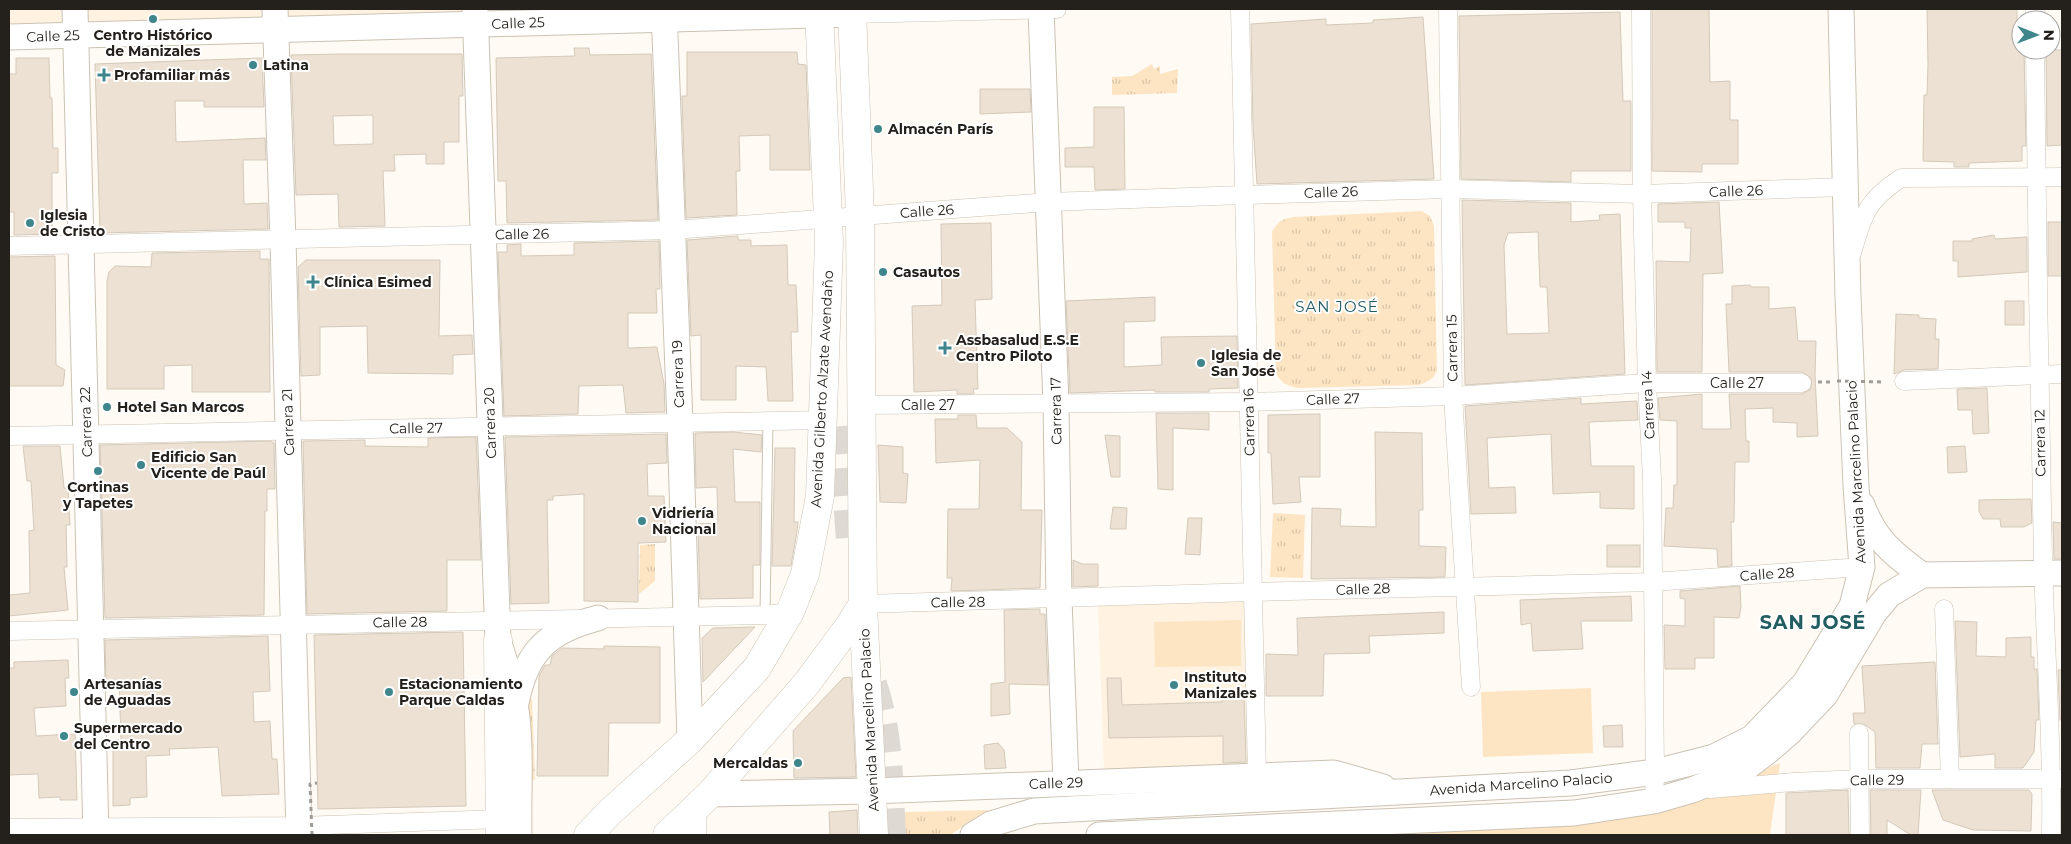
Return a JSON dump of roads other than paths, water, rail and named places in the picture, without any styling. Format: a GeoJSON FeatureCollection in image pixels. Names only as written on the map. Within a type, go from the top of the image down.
{"type":"FeatureCollection","features":[{"type":"Feature","properties":{"kind":"main road","name":"Carrera 22"},"geometry":{"type":"LineString","coordinates":[[75,9],[96,831]]}},
{"type":"Feature","properties":{"kind":"main road","name":"Carrera 17"},"geometry":{"type":"LineString","coordinates":[[1041,9],[1056,404],[1059,599],[1066,783]]}},
{"type":"Feature","properties":{"kind":"main road","name":"Avenida Marcelino Palacio"},"geometry":{"type":"LineString","coordinates":[[973,835],[991,824],[1034,811],[1571,783],[1655,772],[1714,756],[1752,738],[1805,684],[1852,606],[1862,567],[1856,486],[1847,269],[1841,9]]}},
{"type":"Feature","properties":{"kind":"main road","name":"Avenida Gilberto Alzate Avendaño"},"geometry":{"type":"LineString","coordinates":[[588,835],[611,811],[690,740],[758,668],[778,613],[805,574],[833,423],[828,231],[819,12]]}},
{"type":"Feature","properties":{"kind":"main road","name":"Calle 25"},"geometry":{"type":"LineString","coordinates":[[9,38],[75,36],[275,19],[852,12]]}},
{"type":"Feature","properties":{"kind":"main road"},"geometry":{"type":"LineString","coordinates":[[667,835],[703,801],[807,683],[863,604],[863,405],[860,216],[852,12]]}},
{"type":"Feature","properties":{"kind":"main road","name":"Carrera 19"},"geometry":{"type":"LineString","coordinates":[[664,14],[690,740]]}},
{"type":"Feature","properties":{"kind":"main road","name":"Carrera 20"},"geometry":{"type":"LineString","coordinates":[[476,16],[497,630],[516,706],[518,733],[506,830]]}},
{"type":"Feature","properties":{"kind":"main road","name":"Carrera 21"},"geometry":{"type":"LineString","coordinates":[[275,19],[294,625],[303,832]]}},
{"type":"Feature","properties":{"kind":"main road"},"geometry":{"type":"LineString","coordinates":[[1856,486],[1868,522],[1891,552],[1922,575]]}},
{"type":"Feature","properties":{"kind":"main road"},"geometry":{"type":"LineString","coordinates":[[1100,835],[1255,832],[1574,813],[1654,801],[1692,790],[1743,770],[1790,732],[1825,695],[1874,613],[1890,595],[1922,575],[2053,574]]}},
{"type":"Feature","properties":{"kind":"main road","name":"Avenida Marcelino Palacio"},"geometry":{"type":"LineString","coordinates":[[863,604],[874,835]]}},
{"type":"Feature","properties":{"kind":"main road"},"geometry":{"type":"LineString","coordinates":[[516,706],[521,680],[532,656],[550,638],[573,624],[598,618]]}},
{"type":"Feature","properties":{"kind":"main road"},"geometry":{"type":"LineString","coordinates":[[497,630],[506,830]]}},
{"type":"Feature","properties":{"kind":"main road","name":"Calle 29"},"geometry":{"type":"LineString","coordinates":[[703,801],[872,791],[1334,773],[1400,792]]}},
{"type":"Feature","properties":{"kind":"street","name":"Calle 25"},"geometry":{"type":"LineString","coordinates":[[852,12],[1057,9]]}},
{"type":"Feature","properties":{"kind":"street","name":"Carrera 16"},"geometry":{"type":"LineString","coordinates":[[1240,9],[1257,775]]}},
{"type":"Feature","properties":{"kind":"street","name":"Carrera 15"},"geometry":{"type":"LineString","coordinates":[[1448,9],[1453,396],[1471,687]]}},
{"type":"Feature","properties":{"kind":"street","name":"Carrera 14"},"geometry":{"type":"LineString","coordinates":[[1641,9],[1642,194],[1647,383],[1652,479],[1654,801]]}},
{"type":"Feature","properties":{"kind":"street","name":"Carrera 12"},"geometry":{"type":"LineString","coordinates":[[2035,60],[2038,375],[2053,574],[2057,779],[2050,835]]}},
{"type":"Feature","properties":{"kind":"street"},"geometry":{"type":"LineString","coordinates":[[1847,269],[1868,206],[1883,190],[1901,178],[2036,178],[2062,176]]}},
{"type":"Feature","properties":{"kind":"street","name":"Calle 26"},"geometry":{"type":"LineString","coordinates":[[9,246],[673,230],[828,231],[860,216],[1049,202],[1450,189],[1642,194],[1845,187]]}},
{"type":"Feature","properties":{"kind":"street"},"geometry":{"type":"LineString","coordinates":[[1904,380],[2062,374]]}},
{"type":"Feature","properties":{"kind":"street","name":"Calle 27"},"geometry":{"type":"LineString","coordinates":[[863,405],[1249,402],[1453,396],[1647,383],[1802,383]]}},
{"type":"Feature","properties":{"kind":"street","name":"Calle 27"},"geometry":{"type":"LineString","coordinates":[[9,436],[768,421],[833,423]]}},
{"type":"Feature","properties":{"kind":"street","name":"Calle 28"},"geometry":{"type":"LineString","coordinates":[[863,604],[1653,582],[1862,567]]}},
{"type":"Feature","properties":{"kind":"street"},"geometry":{"type":"LineString","coordinates":[[1944,609],[1950,779]]}},
{"type":"Feature","properties":{"kind":"street","name":"Calle 28"},"geometry":{"type":"LineString","coordinates":[[9,631],[294,625],[497,630],[598,618],[778,613]]}},
{"type":"Feature","properties":{"kind":"street"},"geometry":{"type":"LineString","coordinates":[[1859,733],[1860,835]]}},
{"type":"Feature","properties":{"kind":"street","name":"Calle 29"},"geometry":{"type":"LineString","coordinates":[[1692,790],[1860,779],[2057,779]]}},
{"type":"Feature","properties":{"kind":"street"},"geometry":{"type":"LineString","coordinates":[[1255,800],[1255,832]]}},
{"type":"Feature","properties":{"kind":"street"},"geometry":{"type":"LineString","coordinates":[[697,835],[703,801]]}},
{"type":"Feature","properties":{"kind":"street"},"geometry":{"type":"LineString","coordinates":[[9,828],[96,831],[303,832],[506,830]]}},
{"type":"Feature","properties":{"kind":"lane"},"geometry":{"type":"LineString","coordinates":[[768,421],[778,613]]}},
{"type":"Feature","properties":{"kind":"tunnel"},"geometry":{"type":"LineString","coordinates":[[842,426],[850,541]]}},
{"type":"Feature","properties":{"kind":"tunnel"},"geometry":{"type":"LineString","coordinates":[[873,684],[879,703],[886,740],[892,835]]}},
{"type":"Feature","properties":{"kind":"place","name":"Centro Histórico de Manizales"},"geometry":{"type":"Point","coordinates":[153,19]}},
{"type":"Feature","properties":{"kind":"place","name":"Latina"},"geometry":{"type":"Point","coordinates":[253,65]}},
{"type":"Feature","properties":{"kind":"place","name":"Profamiliar más"},"geometry":{"type":"Point","coordinates":[104,75]}},
{"type":"Feature","properties":{"kind":"place","name":"Almacén París"},"geometry":{"type":"Point","coordinates":[878,129]}},
{"type":"Feature","properties":{"kind":"place","name":"Iglesia de Cristo"},"geometry":{"type":"Point","coordinates":[30,223]}},
{"type":"Feature","properties":{"kind":"place","name":"Casautos"},"geometry":{"type":"Point","coordinates":[883,272]}},
{"type":"Feature","properties":{"kind":"place","name":"Clínica Esimed"},"geometry":{"type":"Point","coordinates":[313,282]}},
{"type":"Feature","properties":{"kind":"place","name":"Assbasalud E.S.E Centro Piloto"},"geometry":{"type":"Point","coordinates":[945,348]}},
{"type":"Feature","properties":{"kind":"place","name":"Iglesia de San José"},"geometry":{"type":"Point","coordinates":[1201,363]}},
{"type":"Feature","properties":{"kind":"place","name":"Hotel San Marcos"},"geometry":{"type":"Point","coordinates":[107,407]}},
{"type":"Feature","properties":{"kind":"place","name":"Edificio San Vicente de Paúl"},"geometry":{"type":"Point","coordinates":[141,465]}},
{"type":"Feature","properties":{"kind":"place","name":"Cortinas y Tapetes"},"geometry":{"type":"Point","coordinates":[98,471]}},
{"type":"Feature","properties":{"kind":"place","name":"Vidriería Nacional"},"geometry":{"type":"Point","coordinates":[642,521]}},
{"type":"Feature","properties":{"kind":"place","name":"Instituto Manizales"},"geometry":{"type":"Point","coordinates":[1174,685]}},
{"type":"Feature","properties":{"kind":"place","name":"Artesanías de Aguadas"},"geometry":{"type":"Point","coordinates":[74,692]}},
{"type":"Feature","properties":{"kind":"place","name":"Estacionamiento Parque Caldas"},"geometry":{"type":"Point","coordinates":[389,692]}},
{"type":"Feature","properties":{"kind":"place","name":"Supermercado del Centro"},"geometry":{"type":"Point","coordinates":[64,736]}},
{"type":"Feature","properties":{"kind":"place","name":"Mercaldas"},"geometry":{"type":"Point","coordinates":[798,763]}},
{"type":"Feature","properties":{"kind":"district","name":"SAN JOSÉ"},"geometry":{"type":"Point","coordinates":[1337,306]}},
{"type":"Feature","properties":{"kind":"district","name":"SAN JOSÉ"},"geometry":{"type":"Point","coordinates":[1813,622]}}]}
